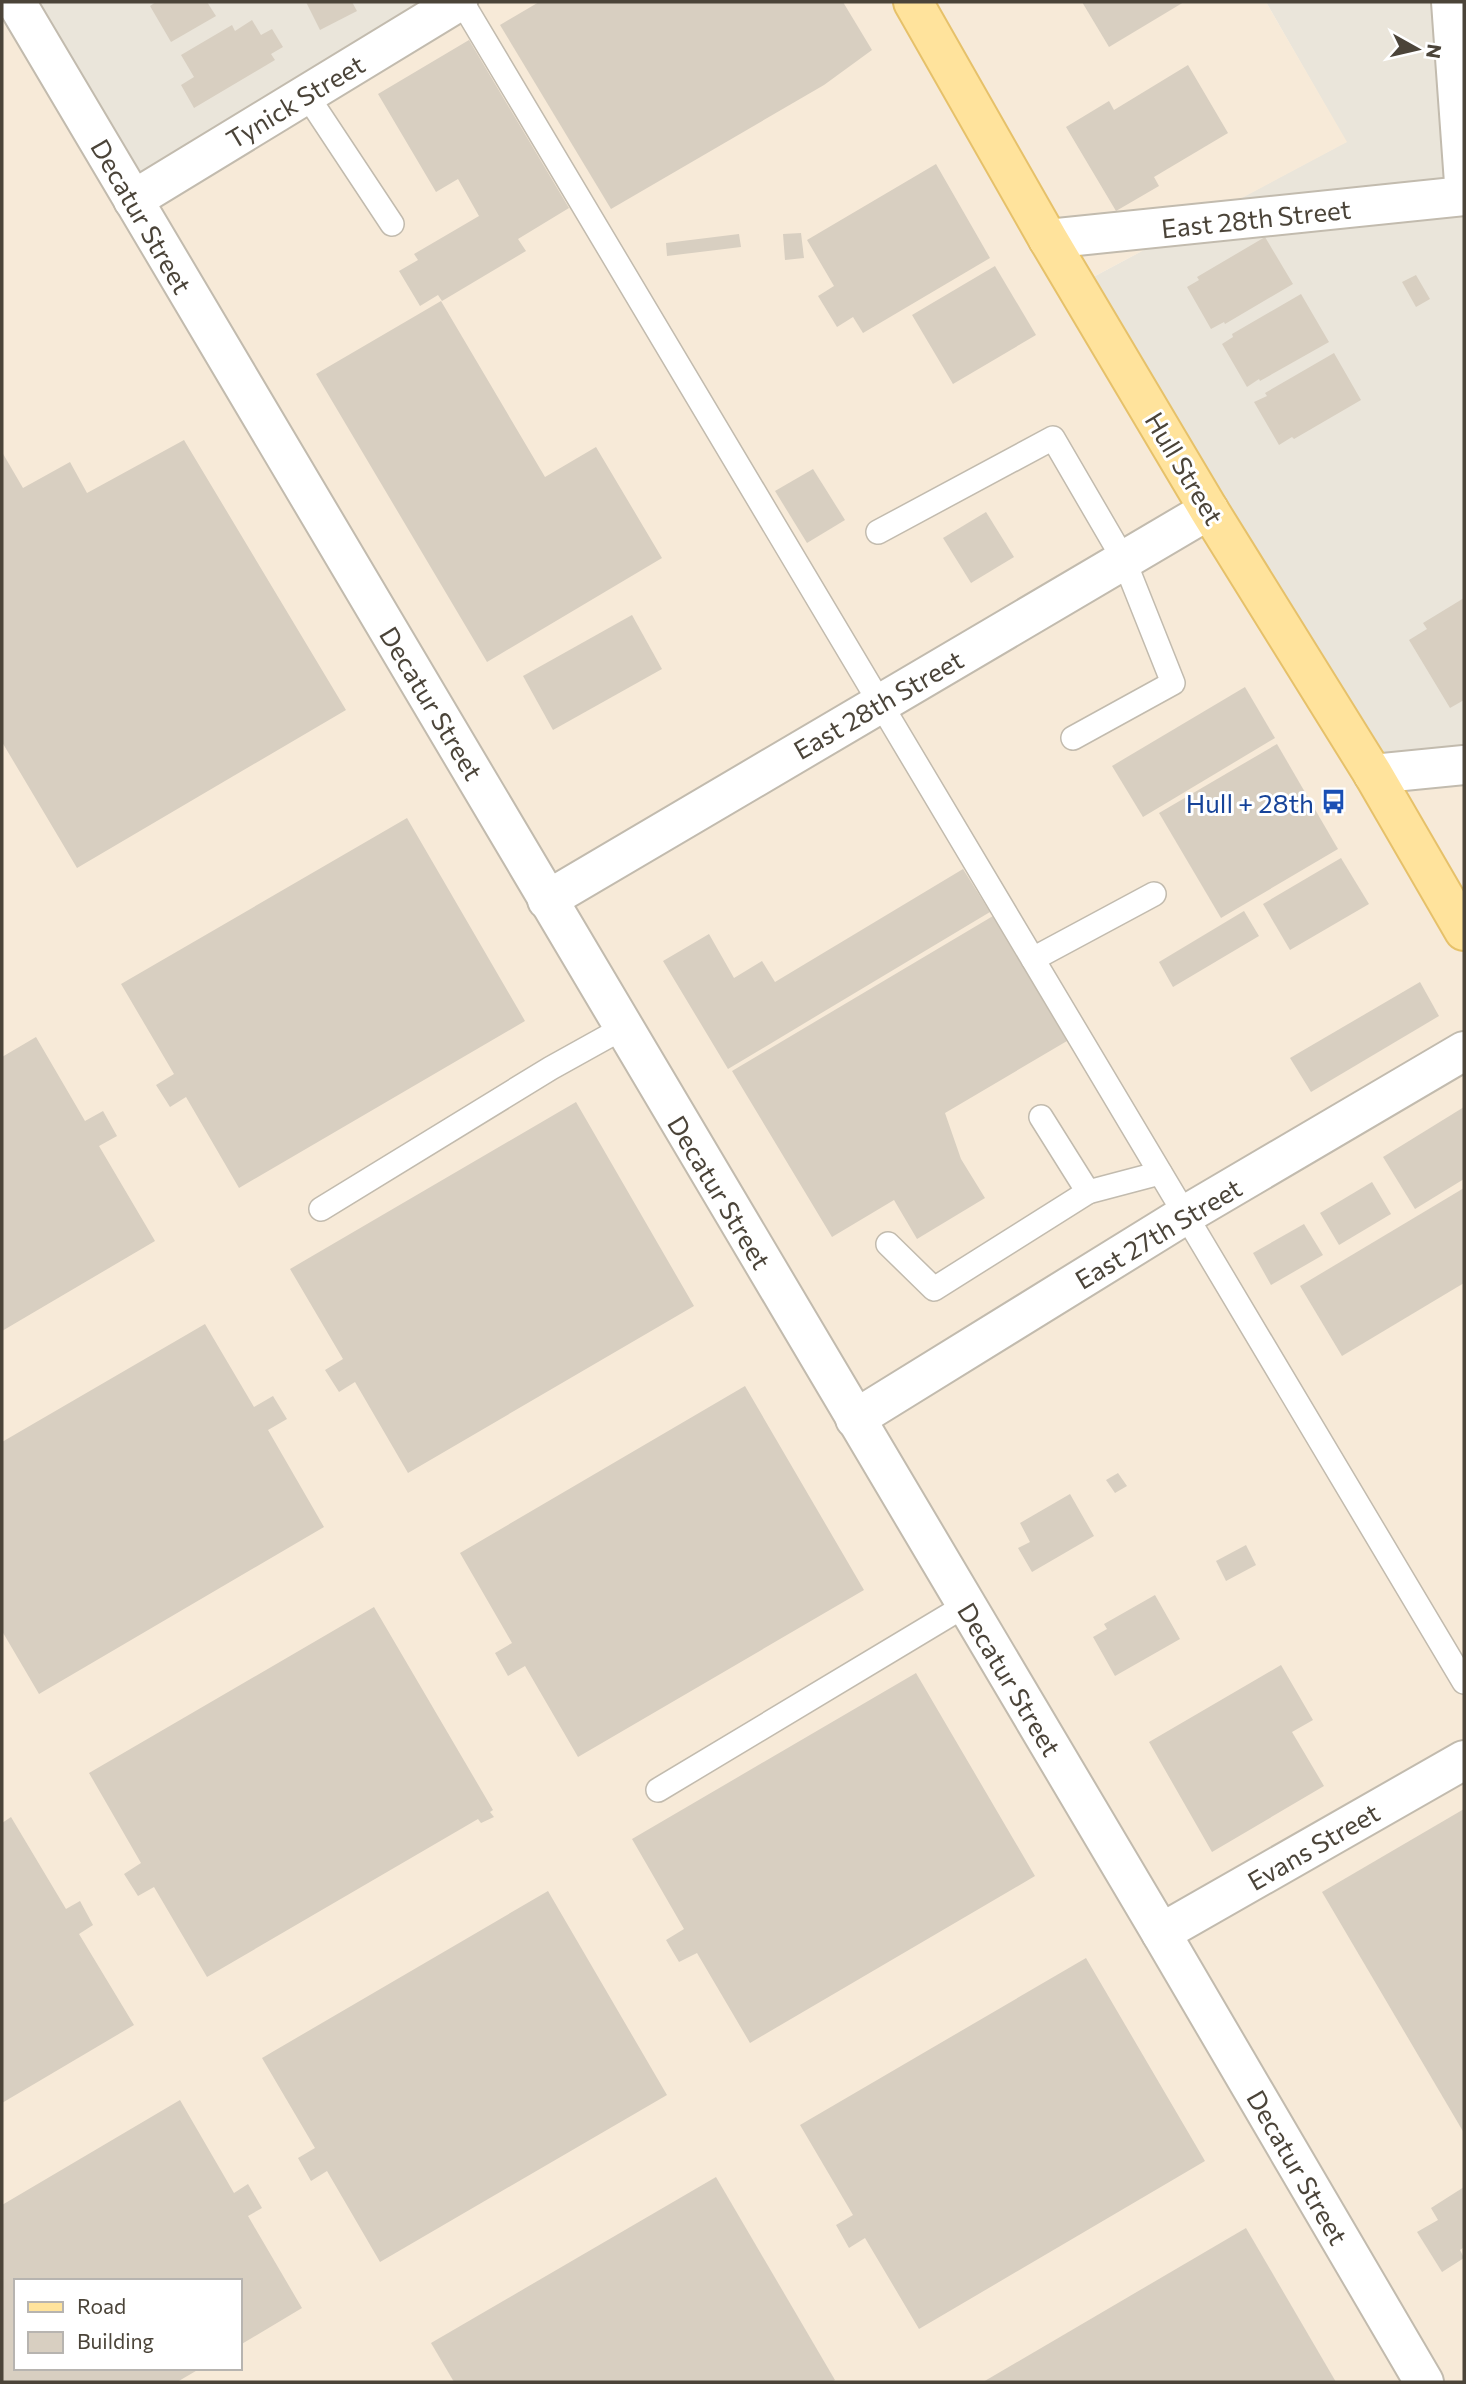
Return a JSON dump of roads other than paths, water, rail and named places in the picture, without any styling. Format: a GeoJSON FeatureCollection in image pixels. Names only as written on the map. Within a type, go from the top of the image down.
{"type":"FeatureCollection","features":[{"type":"Feature","properties":{"kind":"main road","name":"Hull Street"},"geometry":{"type":"LineString","coordinates":[[913,2],[1048,239],[1209,510],[1373,774],[1464,931]]}},
{"type":"Feature","properties":{"kind":"street","name":"Decatur Street"},"geometry":{"type":"LineString","coordinates":[[16,2],[1161,1933],[1424,2382]]}},
{"type":"Feature","properties":{"kind":"street","name":"Tynick Street"},"geometry":{"type":"LineString","coordinates":[[132,200],[460,2]]}},
{"type":"Feature","properties":{"kind":"street"},"geometry":{"type":"LineString","coordinates":[[1451,2],[1464,183]]}},
{"type":"Feature","properties":{"kind":"street","name":"East 28th Street"},"geometry":{"type":"LineString","coordinates":[[1048,239],[1464,196]]}},
{"type":"Feature","properties":{"kind":"street","name":"East 28th Street"},"geometry":{"type":"LineString","coordinates":[[547,900],[1209,510]]}},
{"type":"Feature","properties":{"kind":"street"},"geometry":{"type":"LineString","coordinates":[[1373,774],[1464,765]]}},
{"type":"Feature","properties":{"kind":"street","name":"East 27th Street"},"geometry":{"type":"LineString","coordinates":[[855,1419],[1185,1215],[1464,1051]]}},
{"type":"Feature","properties":{"kind":"street","name":"Evans Street"},"geometry":{"type":"LineString","coordinates":[[1161,1933],[1464,1759]]}},
{"type":"Feature","properties":{"kind":"lane"},"geometry":{"type":"LineString","coordinates":[[460,2],[1464,1682]]}},
{"type":"Feature","properties":{"kind":"lane"},"geometry":{"type":"LineString","coordinates":[[306,94],[392,224]]}},
{"type":"Feature","properties":{"kind":"lane"},"geometry":{"type":"LineString","coordinates":[[878,531],[1053,438],[1124,560],[1173,683],[1073,738]]}},
{"type":"Feature","properties":{"kind":"lane"},"geometry":{"type":"LineString","coordinates":[[1033,959],[1154,894]]}},
{"type":"Feature","properties":{"kind":"lane"},"geometry":{"type":"LineString","coordinates":[[321,1209],[551,1068],[623,1028]]}},
{"type":"Feature","properties":{"kind":"lane"},"geometry":{"type":"LineString","coordinates":[[1041,1117],[1088,1192]]}},
{"type":"Feature","properties":{"kind":"lane"},"geometry":{"type":"LineString","coordinates":[[888,1244],[934,1289],[1088,1192],[1160,1173]]}},
{"type":"Feature","properties":{"kind":"lane"},"geometry":{"type":"LineString","coordinates":[[659,1790],[966,1605]]}},
{"type":"Feature","properties":{"kind":"place","name":"Hull + 28th"},"geometry":{"type":"Point","coordinates":[1334,802]}}]}
